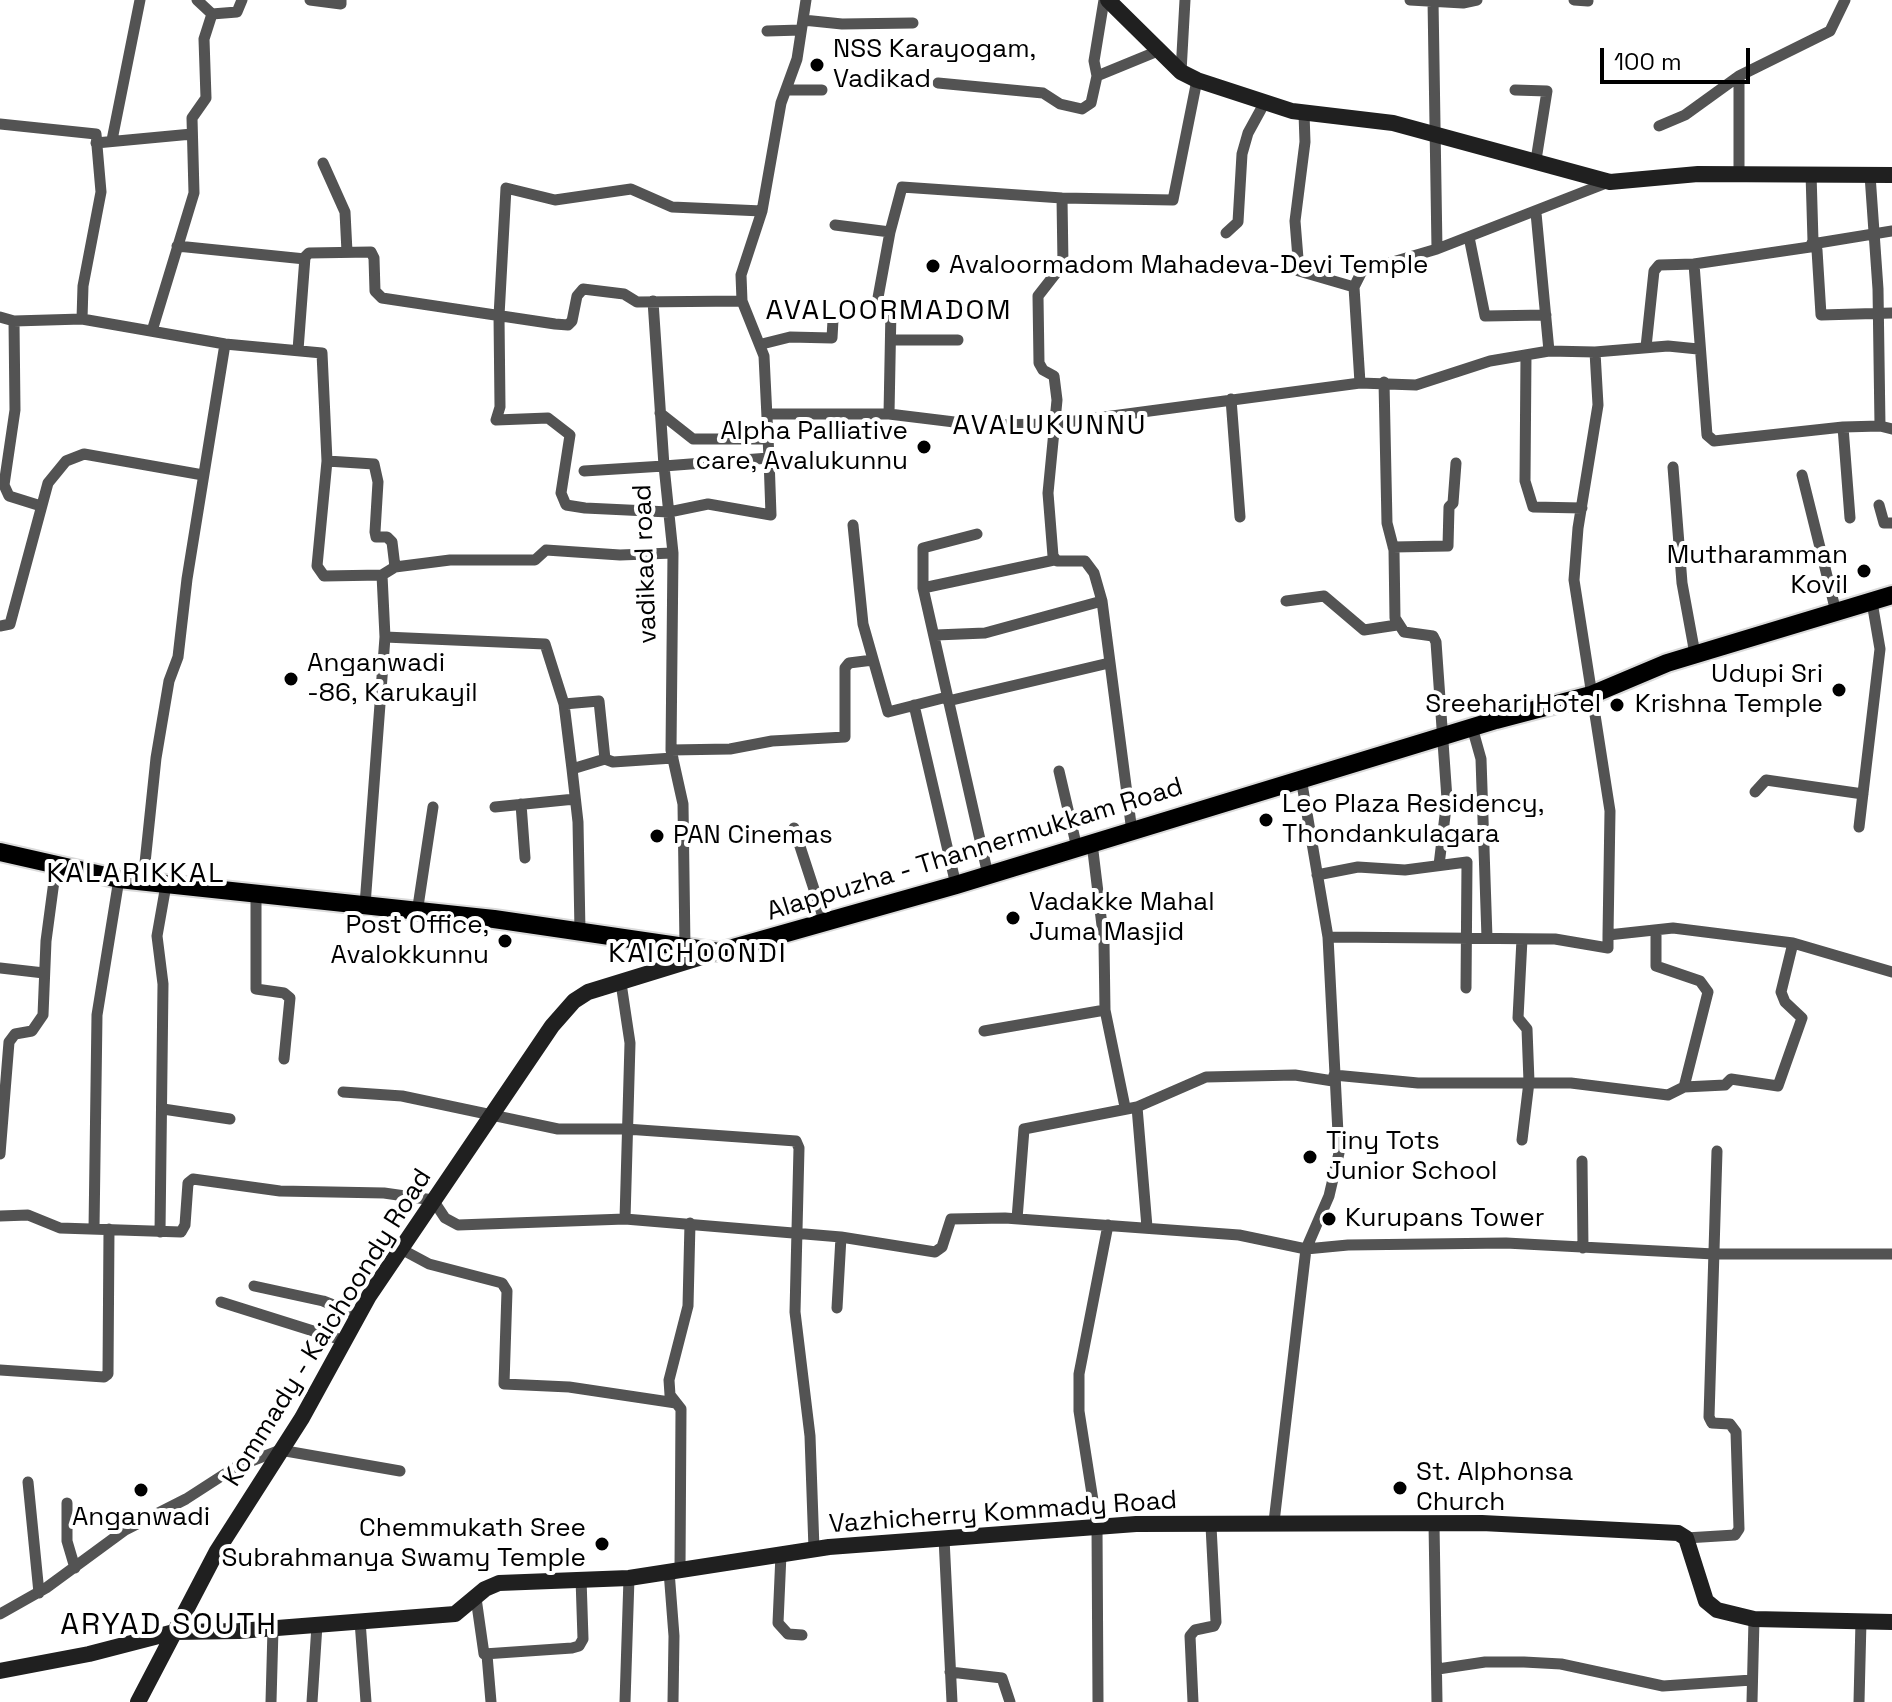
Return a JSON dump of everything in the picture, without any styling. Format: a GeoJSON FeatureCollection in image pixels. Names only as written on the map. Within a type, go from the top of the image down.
{"type":"FeatureCollection","features":[{"type":"Feature","properties":{"kind":"main road"},"geometry":{"type":"LineString","coordinates":[[1106,0],[1181,72],[1197,80],[1304,113],[1393,123],[1610,182],[1739,173],[1892,175]]}},
{"type":"Feature","properties":{"kind":"main road","name":"Alappuzha - Thannermukkam Road"},"geometry":{"type":"LineString","coordinates":[[0,852],[119,879],[365,905],[719,952],[956,885],[1472,727],[1591,695],[1695,654],[1892,595]]}},
{"type":"Feature","properties":{"kind":"main road","name":"Kommady - Kaichoondy Road"},"geometry":{"type":"LineString","coordinates":[[138,1702],[217,1551],[359,1315],[546,1034],[574,1001],[588,992],[719,952]]}},
{"type":"Feature","properties":{"kind":"main road","name":"Vazhicherry Kommady Road"},"geometry":{"type":"LineString","coordinates":[[0,1671],[89,1654],[174,1632],[273,1629],[455,1614],[499,1583],[629,1578],[814,1549],[944,1538],[1097,1526],[1211,1526],[1274,1522],[1660,1532],[1678,1533],[1686,1538]]}},
{"type":"Feature","properties":{"kind":"main road"},"geometry":{"type":"LineString","coordinates":[[1686,1538],[1706,1601],[1717,1610],[1754,1619],[1892,1622]]}},
{"type":"Feature","properties":{"kind":"street"},"geometry":{"type":"LineString","coordinates":[[112,140],[140,0]]}},
{"type":"Feature","properties":{"kind":"street"},"geometry":{"type":"LineString","coordinates":[[197,0],[212,14],[237,12],[242,0]]}},
{"type":"Feature","properties":{"kind":"street"},"geometry":{"type":"LineString","coordinates":[[310,0],[341,4],[341,0]]}},
{"type":"Feature","properties":{"kind":"street"},"geometry":{"type":"LineString","coordinates":[[762,211],[672,207],[631,189],[555,200],[506,188],[499,316],[500,407],[496,420],[548,418],[570,435],[561,493],[566,505],[669,512],[708,504],[771,515],[769,414],[762,344],[742,301],[741,275],[762,211],[786,90],[797,59],[806,0]]}},
{"type":"Feature","properties":{"kind":"street"},"geometry":{"type":"LineString","coordinates":[[938,83],[1043,93],[1060,104],[1082,109],[1091,103],[1097,76],[1094,61],[1106,0]]}},
{"type":"Feature","properties":{"kind":"street"},"geometry":{"type":"LineString","coordinates":[[1181,72],[1185,0]]}},
{"type":"Feature","properties":{"kind":"street"},"geometry":{"type":"LineString","coordinates":[[1410,0],[1477,0]]}},
{"type":"Feature","properties":{"kind":"street"},"geometry":{"type":"LineString","coordinates":[[1574,0],[1588,1]]}},
{"type":"Feature","properties":{"kind":"street"},"geometry":{"type":"LineString","coordinates":[[1659,126],[1685,115],[1739,76],[1830,31],[1845,0]]}},
{"type":"Feature","properties":{"kind":"street"},"geometry":{"type":"LineString","coordinates":[[1433,1],[1437,249]]}},
{"type":"Feature","properties":{"kind":"street"},"geometry":{"type":"LineString","coordinates":[[152,331],[194,193],[192,118],[206,98],[204,39],[212,14]]}},
{"type":"Feature","properties":{"kind":"street"},"geometry":{"type":"LineString","coordinates":[[767,31],[802,25],[913,23]]}},
{"type":"Feature","properties":{"kind":"street"},"geometry":{"type":"LineString","coordinates":[[1097,76],[1158,51]]}},
{"type":"Feature","properties":{"kind":"street"},"geometry":{"type":"LineString","coordinates":[[1739,76],[1739,173]]}},
{"type":"Feature","properties":{"kind":"street"},"geometry":{"type":"LineString","coordinates":[[889,414],[893,340],[891,309],[879,307],[877,303],[902,187],[1062,198],[1173,200],[1197,80]]}},
{"type":"Feature","properties":{"kind":"street"},"geometry":{"type":"LineString","coordinates":[[786,90],[822,90]]}},
{"type":"Feature","properties":{"kind":"street"},"geometry":{"type":"LineString","coordinates":[[1515,90],[1547,91],[1536,160]]}},
{"type":"Feature","properties":{"kind":"street"},"geometry":{"type":"LineString","coordinates":[[1226,233],[1238,222],[1242,154],[1248,133],[1265,102]]}},
{"type":"Feature","properties":{"kind":"street"},"geometry":{"type":"LineString","coordinates":[[1304,113],[1295,221],[1299,271],[1354,287]]}},
{"type":"Feature","properties":{"kind":"street"},"geometry":{"type":"LineString","coordinates":[[0,124],[96,134],[101,192],[83,286],[82,319]]}},
{"type":"Feature","properties":{"kind":"street"},"geometry":{"type":"LineString","coordinates":[[96,143],[192,134]]}},
{"type":"Feature","properties":{"kind":"street"},"geometry":{"type":"LineString","coordinates":[[323,163],[345,212],[347,252]]}},
{"type":"Feature","properties":{"kind":"street"},"geometry":{"type":"LineString","coordinates":[[1811,173],[1812,244],[1817,250],[1821,315],[1892,313]]}},
{"type":"Feature","properties":{"kind":"street"},"geometry":{"type":"LineString","coordinates":[[1870,175],[1878,313],[1880,426]]}},
{"type":"Feature","properties":{"kind":"street"},"geometry":{"type":"LineString","coordinates":[[1360,383],[1354,287],[1362,271],[1437,249],[1610,182]]}},
{"type":"Feature","properties":{"kind":"street"},"geometry":{"type":"LineString","coordinates":[[1054,560],[1048,493],[1052,424],[1057,400],[1054,376],[1039,363],[1038,296],[1063,264],[1062,198]]}},
{"type":"Feature","properties":{"kind":"street"},"geometry":{"type":"LineString","coordinates":[[1536,213],[1549,351]]}},
{"type":"Feature","properties":{"kind":"street"},"geometry":{"type":"LineString","coordinates":[[835,225],[890,232]]}},
{"type":"Feature","properties":{"kind":"street"},"geometry":{"type":"LineString","coordinates":[[1646,347],[1654,271],[1659,265],[1694,264],[1892,231]]}},
{"type":"Feature","properties":{"kind":"street"},"geometry":{"type":"LineString","coordinates":[[1469,237],[1485,316],[1546,315]]}},
{"type":"Feature","properties":{"kind":"street"},"geometry":{"type":"LineString","coordinates":[[177,246],[305,259]]}},
{"type":"Feature","properties":{"kind":"street"},"geometry":{"type":"LineString","coordinates":[[298,350],[305,259],[309,253],[373,254],[375,291],[382,298],[568,325],[583,289],[624,294],[637,302],[742,301]]}},
{"type":"Feature","properties":{"kind":"street"},"geometry":{"type":"LineString","coordinates":[[1694,264],[1698,349],[1709,439],[1843,427],[1880,426],[1892,429]]}},
{"type":"Feature","properties":{"kind":"street"},"geometry":{"type":"LineString","coordinates":[[584,471],[664,466],[653,301]]}},
{"type":"Feature","properties":{"kind":"street"},"geometry":{"type":"LineString","coordinates":[[0,317],[14,321],[82,319],[225,344],[322,353],[325,361],[327,461],[319,533],[319,573],[382,575],[395,567],[450,560],[535,560],[546,550],[620,555],[673,553]]}},
{"type":"Feature","properties":{"kind":"street"},"geometry":{"type":"LineString","coordinates":[[762,344],[799,336],[832,338],[833,320]]}},
{"type":"Feature","properties":{"kind":"street"},"geometry":{"type":"LineString","coordinates":[[14,321],[15,410],[5,490],[9,496],[41,506]]}},
{"type":"Feature","properties":{"kind":"street"},"geometry":{"type":"LineString","coordinates":[[893,340],[958,340]]}},
{"type":"Feature","properties":{"kind":"street"},"geometry":{"type":"LineString","coordinates":[[143,882],[156,758],[169,681],[178,657],[225,344]]}},
{"type":"Feature","properties":{"kind":"street"},"geometry":{"type":"LineString","coordinates":[[769,414],[889,414],[979,425],[1052,424],[1360,383],[1416,385],[1490,361],[1549,351],[1595,352],[1646,347],[1698,349]]}},
{"type":"Feature","properties":{"kind":"street"},"geometry":{"type":"LineString","coordinates":[[1328,937],[1555,939],[1608,948],[1610,811],[1574,580],[1598,405],[1595,352]]}},
{"type":"Feature","properties":{"kind":"street"},"geometry":{"type":"LineString","coordinates":[[1526,355],[1525,481],[1533,507],[1582,508]]}},
{"type":"Feature","properties":{"kind":"street"},"geometry":{"type":"LineString","coordinates":[[1384,382],[1387,523],[1393,547],[1397,625],[1404,632],[1435,639],[1447,799],[1439,865]]}},
{"type":"Feature","properties":{"kind":"street"},"geometry":{"type":"LineString","coordinates":[[1231,399],[1240,517]]}},
{"type":"Feature","properties":{"kind":"street"},"geometry":{"type":"LineString","coordinates":[[0,409],[15,410]]}},
{"type":"Feature","properties":{"kind":"street"},"geometry":{"type":"LineString","coordinates":[[660,413],[693,439],[770,439]]}},
{"type":"Feature","properties":{"kind":"street"},"geometry":{"type":"LineString","coordinates":[[1843,427],[1850,518]]}},
{"type":"Feature","properties":{"kind":"street"},"geometry":{"type":"LineString","coordinates":[[0,626],[10,624],[41,506],[55,470],[66,461],[84,454],[203,475]]}},
{"type":"Feature","properties":{"kind":"street","name":"vadikad road"},"geometry":{"type":"LineString","coordinates":[[685,947],[683,804],[672,754],[673,553],[664,466],[769,458]]}},
{"type":"Feature","properties":{"kind":"street"},"geometry":{"type":"LineString","coordinates":[[327,461],[374,464],[378,504],[376,537],[387,537],[392,542],[395,567]]}},
{"type":"Feature","properties":{"kind":"street"},"geometry":{"type":"LineString","coordinates":[[1393,547],[1448,546],[1449,507],[1453,503],[1456,463]]}},
{"type":"Feature","properties":{"kind":"street"},"geometry":{"type":"LineString","coordinates":[[1673,467],[1682,583],[1695,654]]}},
{"type":"Feature","properties":{"kind":"street"},"geometry":{"type":"LineString","coordinates":[[1802,475],[1836,612]]}},
{"type":"Feature","properties":{"kind":"street"},"geometry":{"type":"LineString","coordinates":[[1879,505],[1884,523],[1892,523]]}},
{"type":"Feature","properties":{"kind":"street"},"geometry":{"type":"LineString","coordinates":[[853,525],[861,614],[888,712],[1109,663]]}},
{"type":"Feature","properties":{"kind":"street"},"geometry":{"type":"LineString","coordinates":[[977,534],[923,548],[923,588],[988,875]]}},
{"type":"Feature","properties":{"kind":"street"},"geometry":{"type":"LineString","coordinates":[[923,588],[1054,560],[1082,561],[1090,565],[1102,601],[1132,832]]}},
{"type":"Feature","properties":{"kind":"street"},"geometry":{"type":"LineString","coordinates":[[365,905],[385,637],[382,575]]}},
{"type":"Feature","properties":{"kind":"street"},"geometry":{"type":"LineString","coordinates":[[1286,601],[1324,596],[1364,630],[1397,625]]}},
{"type":"Feature","properties":{"kind":"street"},"geometry":{"type":"LineString","coordinates":[[936,635],[985,633],[1102,601]]}},
{"type":"Feature","properties":{"kind":"street"},"geometry":{"type":"LineString","coordinates":[[1859,827],[1880,649],[1872,602]]}},
{"type":"Feature","properties":{"kind":"street"},"geometry":{"type":"LineString","coordinates":[[385,637],[542,641],[549,652],[564,704],[575,799],[580,932]]}},
{"type":"Feature","properties":{"kind":"street"},"geometry":{"type":"LineString","coordinates":[[572,769],[605,759],[613,762],[784,740],[845,737],[845,668],[849,663],[873,660]]}},
{"type":"Feature","properties":{"kind":"street"},"geometry":{"type":"LineString","coordinates":[[564,704],[599,701],[605,759]]}},
{"type":"Feature","properties":{"kind":"street"},"geometry":{"type":"LineString","coordinates":[[914,705],[956,885]]}},
{"type":"Feature","properties":{"kind":"street"},"geometry":{"type":"LineString","coordinates":[[1472,727],[1481,759],[1487,938]]}},
{"type":"Feature","properties":{"kind":"street"},"geometry":{"type":"LineString","coordinates":[[1059,771],[1084,846],[1104,942],[1105,1010],[1131,1107],[1147,1227]]}},
{"type":"Feature","properties":{"kind":"street"},"geometry":{"type":"LineString","coordinates":[[1274,1522],[1306,1249],[1337,1173],[1339,1153],[1328,937],[1301,778]]}},
{"type":"Feature","properties":{"kind":"street"},"geometry":{"type":"LineString","coordinates":[[1755,792],[1766,780],[1863,794]]}},
{"type":"Feature","properties":{"kind":"street"},"geometry":{"type":"LineString","coordinates":[[495,807],[575,799]]}},
{"type":"Feature","properties":{"kind":"street"},"geometry":{"type":"LineString","coordinates":[[521,804],[525,858]]}},
{"type":"Feature","properties":{"kind":"street"},"geometry":{"type":"LineString","coordinates":[[417,913],[433,807]]}},
{"type":"Feature","properties":{"kind":"street"},"geometry":{"type":"LineString","coordinates":[[794,828],[825,923]]}},
{"type":"Feature","properties":{"kind":"street"},"geometry":{"type":"LineString","coordinates":[[1317,875],[1358,867],[1405,870],[1467,862],[1466,988]]}},
{"type":"Feature","properties":{"kind":"street"},"geometry":{"type":"LineString","coordinates":[[0,1154],[4,1049],[11,1037],[39,1025],[43,1015],[44,973],[56,866]]}},
{"type":"Feature","properties":{"kind":"street"},"geometry":{"type":"LineString","coordinates":[[94,1229],[97,1015],[119,879]]}},
{"type":"Feature","properties":{"kind":"street"},"geometry":{"type":"LineString","coordinates":[[160,1232],[163,984],[157,936],[166,885]]}},
{"type":"Feature","properties":{"kind":"street"},"geometry":{"type":"LineString","coordinates":[[256,894],[256,989],[290,998],[284,1059]]}},
{"type":"Feature","properties":{"kind":"street"},"geometry":{"type":"LineString","coordinates":[[1656,930],[1656,966],[1700,981],[1708,992],[1684,1087]]}},
{"type":"Feature","properties":{"kind":"street"},"geometry":{"type":"LineString","coordinates":[[1608,935],[1694,930],[1793,943],[1892,972]]}},
{"type":"Feature","properties":{"kind":"street"},"geometry":{"type":"LineString","coordinates":[[1522,939],[1518,1018],[1527,1029],[1529,1082],[1522,1140]]}},
{"type":"Feature","properties":{"kind":"street"},"geometry":{"type":"LineString","coordinates":[[1017,1219],[1024,1129],[1131,1107],[1206,1077],[1295,1075],[1418,1083],[1609,1085],[1668,1095],[1684,1087],[1721,1086],[1735,1078],[1775,1086],[1781,1084],[1802,1018],[1782,998],[1781,992],[1793,943]]}},
{"type":"Feature","properties":{"kind":"street"},"geometry":{"type":"LineString","coordinates":[[0,968],[44,973]]}},
{"type":"Feature","properties":{"kind":"street"},"geometry":{"type":"LineString","coordinates":[[621,983],[630,1043],[625,1219]]}},
{"type":"Feature","properties":{"kind":"street"},"geometry":{"type":"LineString","coordinates":[[984,1031],[1105,1010]]}},
{"type":"Feature","properties":{"kind":"street"},"geometry":{"type":"LineString","coordinates":[[343,1092],[402,1096],[558,1129],[626,1129],[796,1141],[799,1148],[795,1312],[810,1436],[814,1549]]}},
{"type":"Feature","properties":{"kind":"street"},"geometry":{"type":"LineString","coordinates":[[163,1109],[230,1119]]}},
{"type":"Feature","properties":{"kind":"street"},"geometry":{"type":"LineString","coordinates":[[1686,1538],[1735,1535],[1739,1529],[1736,1432],[1730,1424],[1712,1423],[1709,1417],[1717,1151]]}},
{"type":"Feature","properties":{"kind":"street"},"geometry":{"type":"LineString","coordinates":[[1582,1161],[1583,1248]]}},
{"type":"Feature","properties":{"kind":"street"},"geometry":{"type":"LineString","coordinates":[[0,1216],[28,1215],[60,1228],[184,1230],[188,1183],[193,1179],[280,1191],[384,1193],[433,1200],[445,1218],[458,1225],[625,1219],[841,1237],[935,1252],[942,1247],[951,1219],[1017,1219],[1239,1235],[1306,1249],[1506,1243],[1714,1254],[1892,1254]]}},
{"type":"Feature","properties":{"kind":"street"},"geometry":{"type":"LineString","coordinates":[[673,1702],[675,1570],[683,1457],[681,1409],[670,1395],[669,1380],[688,1306],[690,1223]]}},
{"type":"Feature","properties":{"kind":"street"},"geometry":{"type":"LineString","coordinates":[[1098,1702],[1097,1526],[1079,1411],[1079,1374],[1108,1225]]}},
{"type":"Feature","properties":{"kind":"street"},"geometry":{"type":"LineString","coordinates":[[0,1370],[104,1377],[108,1374],[109,1229]]}},
{"type":"Feature","properties":{"kind":"street"},"geometry":{"type":"LineString","coordinates":[[837,1308],[841,1237]]}},
{"type":"Feature","properties":{"kind":"street"},"geometry":{"type":"LineString","coordinates":[[401,1249],[429,1264],[502,1283],[507,1291],[504,1384],[569,1387],[676,1403]]}},
{"type":"Feature","properties":{"kind":"street"},"geometry":{"type":"LineString","coordinates":[[254,1286],[323,1301],[359,1315]]}},
{"type":"Feature","properties":{"kind":"street"},"geometry":{"type":"LineString","coordinates":[[221,1302],[345,1341]]}},
{"type":"Feature","properties":{"kind":"street"},"geometry":{"type":"LineString","coordinates":[[0,1614],[39,1593],[125,1530],[186,1499],[234,1468],[280,1450],[400,1471]]}},
{"type":"Feature","properties":{"kind":"street"},"geometry":{"type":"LineString","coordinates":[[28,1482],[39,1593]]}},
{"type":"Feature","properties":{"kind":"street"},"geometry":{"type":"LineString","coordinates":[[67,1503],[67,1541],[75,1568]]}},
{"type":"Feature","properties":{"kind":"street"},"geometry":{"type":"LineString","coordinates":[[1434,1524],[1437,1702]]}},
{"type":"Feature","properties":{"kind":"street"},"geometry":{"type":"LineString","coordinates":[[1193,1702],[1190,1636],[1195,1630],[1214,1626],[1216,1622],[1211,1526]]}},
{"type":"Feature","properties":{"kind":"street"},"geometry":{"type":"LineString","coordinates":[[944,1538],[952,1702]]}},
{"type":"Feature","properties":{"kind":"street"},"geometry":{"type":"LineString","coordinates":[[781,1554],[778,1623],[788,1634],[802,1635]]}},
{"type":"Feature","properties":{"kind":"street"},"geometry":{"type":"LineString","coordinates":[[487,1655],[582,1644],[581,1578]]}},
{"type":"Feature","properties":{"kind":"street"},"geometry":{"type":"LineString","coordinates":[[625,1702],[629,1578]]}},
{"type":"Feature","properties":{"kind":"street"},"geometry":{"type":"LineString","coordinates":[[476,1598],[481,1649],[487,1655],[491,1702]]}},
{"type":"Feature","properties":{"kind":"street"},"geometry":{"type":"LineString","coordinates":[[1752,1702],[1754,1619]]}},
{"type":"Feature","properties":{"kind":"street"},"geometry":{"type":"LineString","coordinates":[[360,1621],[366,1702]]}},
{"type":"Feature","properties":{"kind":"street"},"geometry":{"type":"LineString","coordinates":[[1859,1702],[1861,1621]]}},
{"type":"Feature","properties":{"kind":"street"},"geometry":{"type":"LineString","coordinates":[[312,1702],[317,1625]]}},
{"type":"Feature","properties":{"kind":"street"},"geometry":{"type":"LineString","coordinates":[[271,1702],[273,1629]]}},
{"type":"Feature","properties":{"kind":"street"},"geometry":{"type":"LineString","coordinates":[[1438,1669],[1485,1662],[1524,1662],[1561,1664],[1663,1686],[1752,1680]]}},
{"type":"Feature","properties":{"kind":"street"},"geometry":{"type":"LineString","coordinates":[[950,1672],[1002,1678],[1010,1702]]}},
{"type":"Feature","properties":{"kind":"place","name":"NSS Karayogam, Vadikad"},"geometry":{"type":"Point","coordinates":[817,65]}},
{"type":"Feature","properties":{"kind":"place","name":"Avaloormadom Mahadeva-Devi Temple"},"geometry":{"type":"Point","coordinates":[933,266]}},
{"type":"Feature","properties":{"kind":"place","name":"Alpha Palliative care, Avalukunnu"},"geometry":{"type":"Point","coordinates":[924,447]}},
{"type":"Feature","properties":{"kind":"place","name":"Mutharamman Kovil"},"geometry":{"type":"Point","coordinates":[1864,571]}},
{"type":"Feature","properties":{"kind":"place","name":"Anganwadi -86, Karukayil"},"geometry":{"type":"Point","coordinates":[291,679]}},
{"type":"Feature","properties":{"kind":"place","name":"Udupi Sri Krishna Temple"},"geometry":{"type":"Point","coordinates":[1839,690]}},
{"type":"Feature","properties":{"kind":"place","name":"Sreehari Hotel"},"geometry":{"type":"Point","coordinates":[1617,705]}},
{"type":"Feature","properties":{"kind":"place","name":"Leo Plaza Residency, Thondankulagara"},"geometry":{"type":"Point","coordinates":[1266,820]}},
{"type":"Feature","properties":{"kind":"place","name":"PAN Cinemas"},"geometry":{"type":"Point","coordinates":[657,836]}},
{"type":"Feature","properties":{"kind":"place","name":"Vadakke Mahal Juma Masjid"},"geometry":{"type":"Point","coordinates":[1013,918]}},
{"type":"Feature","properties":{"kind":"place","name":"Post Office, Avalokkunnu"},"geometry":{"type":"Point","coordinates":[505,941]}},
{"type":"Feature","properties":{"kind":"place","name":"Tiny Tots Junior School"},"geometry":{"type":"Point","coordinates":[1310,1157]}},
{"type":"Feature","properties":{"kind":"place","name":"Kurupans Tower"},"geometry":{"type":"Point","coordinates":[1329,1219]}},
{"type":"Feature","properties":{"kind":"place","name":"St. Alphonsa Church"},"geometry":{"type":"Point","coordinates":[1400,1488]}},
{"type":"Feature","properties":{"kind":"place","name":"Anganwadi"},"geometry":{"type":"Point","coordinates":[141,1490]}},
{"type":"Feature","properties":{"kind":"place","name":"Chemmukath Sree Subrahmanya Swamy Temple"},"geometry":{"type":"Point","coordinates":[602,1544]}},
{"type":"Feature","properties":{"kind":"district","name":"AVALOORMADOM"},"geometry":{"type":"Point","coordinates":[889,311]}},
{"type":"Feature","properties":{"kind":"district","name":"AVALUKUNNU"},"geometry":{"type":"Point","coordinates":[1050,426]}},
{"type":"Feature","properties":{"kind":"district","name":"KALARIKKAL"},"geometry":{"type":"Point","coordinates":[136,874]}},
{"type":"Feature","properties":{"kind":"district","name":"KAICHOONDI"},"geometry":{"type":"Point","coordinates":[698,954]}},
{"type":"Feature","properties":{"kind":"district","name":"ARYAD SOUTH"},"geometry":{"type":"Point","coordinates":[169,1626]}}]}
